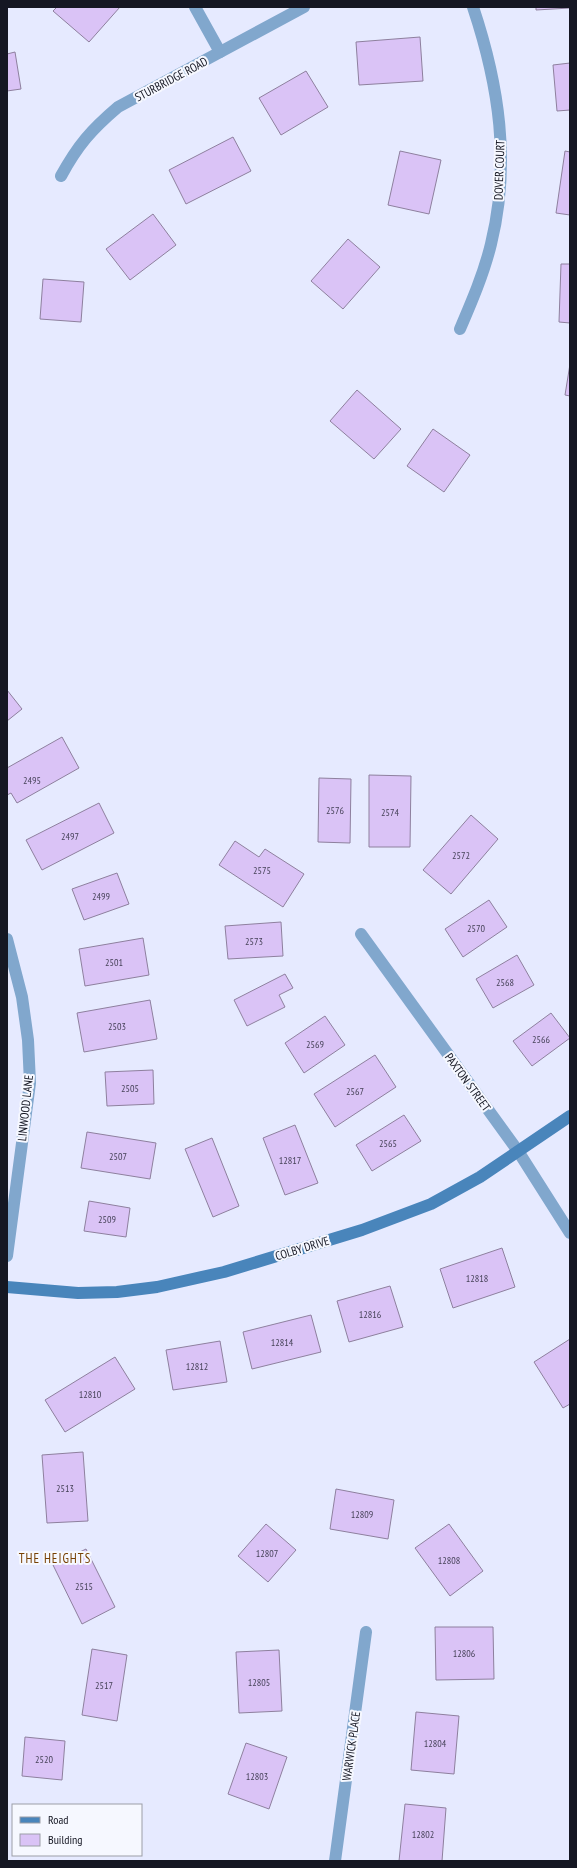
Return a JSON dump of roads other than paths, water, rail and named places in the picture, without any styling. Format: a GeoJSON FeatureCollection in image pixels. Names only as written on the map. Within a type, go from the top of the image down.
{"type":"FeatureCollection","features":[{"type":"Feature","properties":{"kind":"street"},"geometry":{"type":"LineString","coordinates":[[195,7],[220,52]]}},
{"type":"Feature","properties":{"kind":"street","name":"STURBRIDGE ROAD"},"geometry":{"type":"LineString","coordinates":[[61,176],[77,148],[98,124],[118,108],[304,7]]}},
{"type":"Feature","properties":{"kind":"street","name":"DOVER COURT"},"geometry":{"type":"LineString","coordinates":[[460,329],[480,283],[492,244],[500,194],[502,153],[497,97],[485,43],[473,7]]}},
{"type":"Feature","properties":{"kind":"street","name":"PAXTON STREET"},"geometry":{"type":"LineString","coordinates":[[361,934],[518,1151],[570,1234]]}},
{"type":"Feature","properties":{"kind":"street","name":"LINWOOD LANE"},"geometry":{"type":"LineString","coordinates":[[7,939],[22,997],[28,1040],[30,1083],[7,1256]]}},
{"type":"Feature","properties":{"kind":"street","name":"COLBY DRIVE"},"geometry":{"type":"LineString","coordinates":[[7,1287],[35,1291],[78,1293],[117,1292],[157,1286],[224,1272],[362,1230],[424,1207],[480,1177],[570,1116]]}},
{"type":"Feature","properties":{"kind":"street","name":"WARWICK PLACE"},"geometry":{"type":"LineString","coordinates":[[335,1861],[366,1632]]}},
{"type":"Feature","properties":{"kind":"district","name":"THE HEIGHTS"},"geometry":{"type":"Point","coordinates":[55,1558]}}]}
